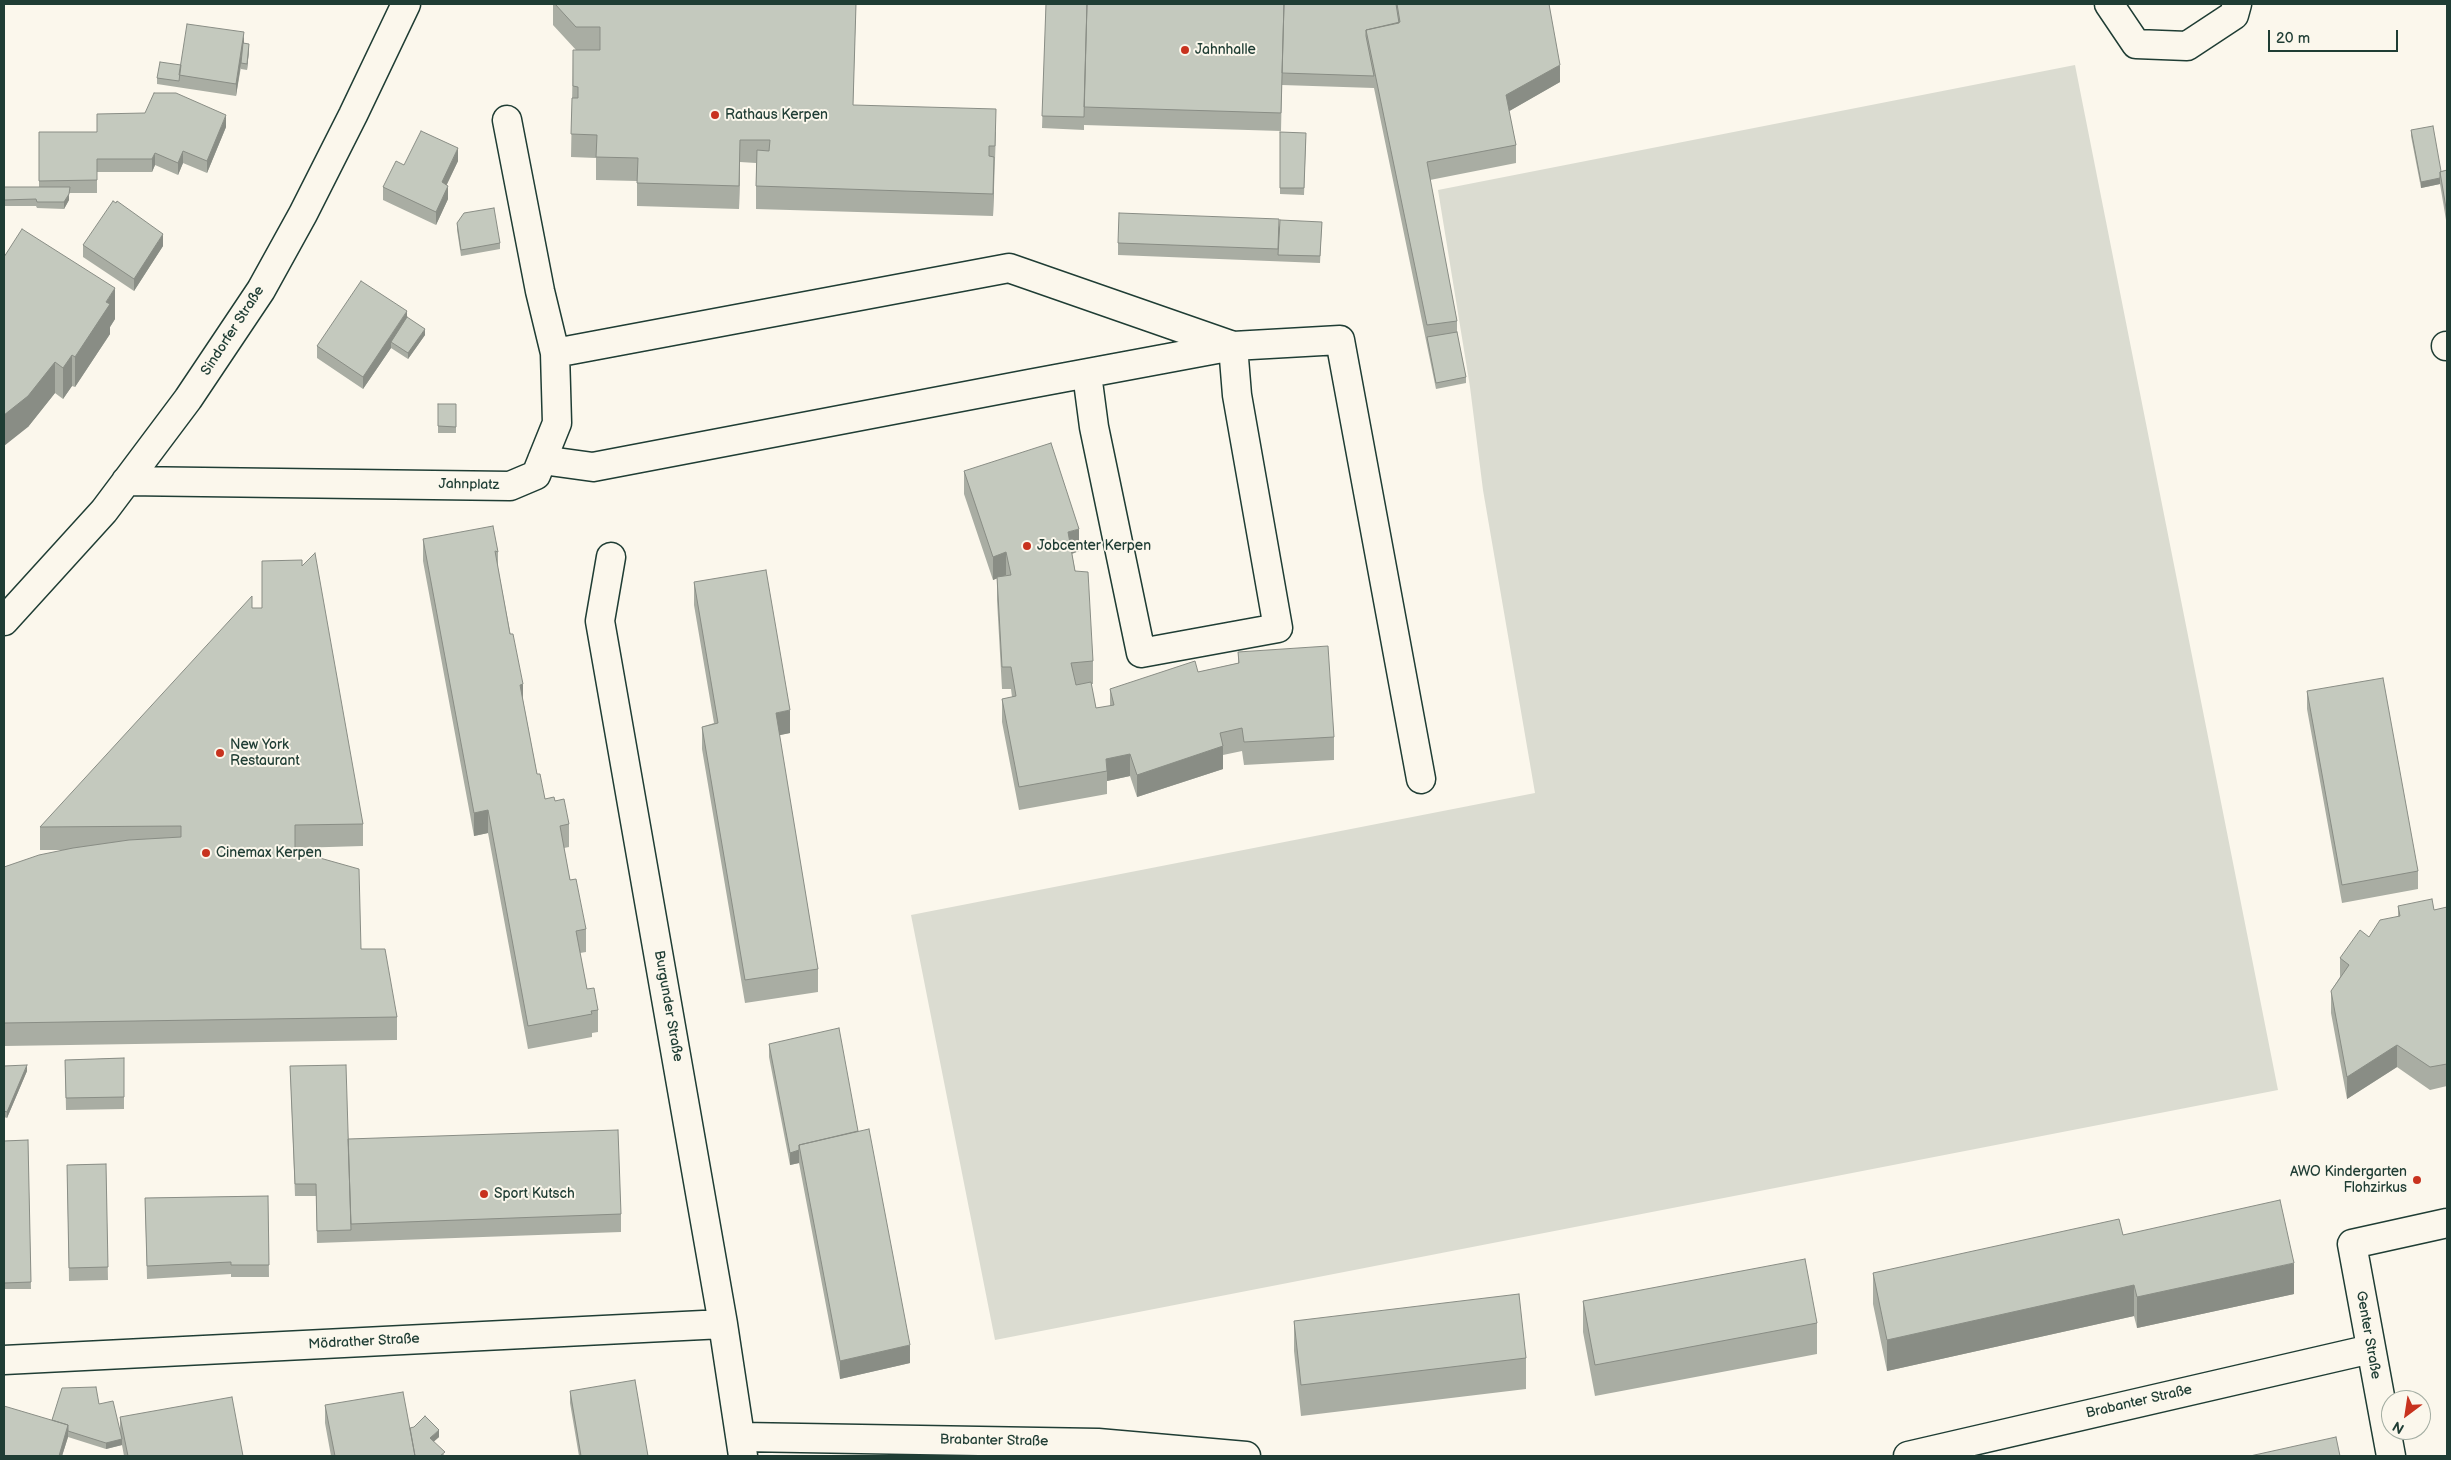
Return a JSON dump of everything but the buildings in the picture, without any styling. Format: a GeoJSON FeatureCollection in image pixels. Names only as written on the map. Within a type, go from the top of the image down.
{"type":"FeatureCollection","features":[{"type":"Feature","properties":{"kind":"street","name":"Sindorfer Straße"},"geometry":{"type":"LineString","coordinates":[[10,604],[70,551],[126,481],[188,399],[260,290],[303,214],[406,4]]}},
{"type":"Feature","properties":{"kind":"street"},"geometry":{"type":"LineString","coordinates":[[2109,4],[2136,44],[2187,46],[2234,15],[2237,4]]}},
{"type":"Feature","properties":{"kind":"street","name":"Jahnplatz"},"geometry":{"type":"LineString","coordinates":[[126,481],[510,486],[536,476],[557,423],[555,353],[540,291],[507,120]]}},
{"type":"Feature","properties":{"kind":"street"},"geometry":{"type":"LineString","coordinates":[[555,353],[1009,268],[1234,346]]}},
{"type":"Feature","properties":{"kind":"street"},"geometry":{"type":"LineString","coordinates":[[542,460],[593,467],[1234,346],[1340,340],[1420,780]]}},
{"type":"Feature","properties":{"kind":"street"},"geometry":{"type":"LineString","coordinates":[[1087,374],[1094,427],[1141,652],[1278,628],[1236,395],[1234,346]]}},
{"type":"Feature","properties":{"kind":"street","name":"Burgunder Straße"},"geometry":{"type":"LineString","coordinates":[[611,557],[600,621],[743,1447]]}},
{"type":"Feature","properties":{"kind":"street","name":"Genter Straße"},"geometry":{"type":"LineString","coordinates":[[2391,1456],[2352,1244],[2447,1223]]}},
{"type":"Feature","properties":{"kind":"street","name":"Mödrather Straße"},"geometry":{"type":"LineString","coordinates":[[4,1360],[723,1324]]}},
{"type":"Feature","properties":{"kind":"street","name":"Brabanter Straße"},"geometry":{"type":"LineString","coordinates":[[1908,1456],[2371,1349]]}},
{"type":"Feature","properties":{"kind":"street","name":"Brabanter Straße"},"geometry":{"type":"LineString","coordinates":[[743,1447],[1098,1443],[1246,1456]]}},
{"type":"Feature","properties":{"kind":"shaded area"},"geometry":{"type":"Polygon","coordinates":[[[2075,65],[2278,1090],[995,1340],[911,915],[1535,793],[1483,490],[1470,387],[1438,190],[2075,65]]]}},
{"type":"Feature","properties":{"kind":"place","name":"Jahnhalle"},"geometry":{"type":"Point","coordinates":[1185,50]}},
{"type":"Feature","properties":{"kind":"place","name":"Rathaus Kerpen"},"geometry":{"type":"Point","coordinates":[715,115]}},
{"type":"Feature","properties":{"kind":"place","name":"Jobcenter Kerpen"},"geometry":{"type":"Point","coordinates":[1027,546]}},
{"type":"Feature","properties":{"kind":"place","name":"New York Restaurant"},"geometry":{"type":"Point","coordinates":[220,753]}},
{"type":"Feature","properties":{"kind":"place","name":"Cinemax Kerpen"},"geometry":{"type":"Point","coordinates":[206,853]}},
{"type":"Feature","properties":{"kind":"place","name":"AWO Kindergarten Flohzirkus"},"geometry":{"type":"Point","coordinates":[2417,1180]}},
{"type":"Feature","properties":{"kind":"place","name":"Sport Kutsch"},"geometry":{"type":"Point","coordinates":[484,1194]}}]}
